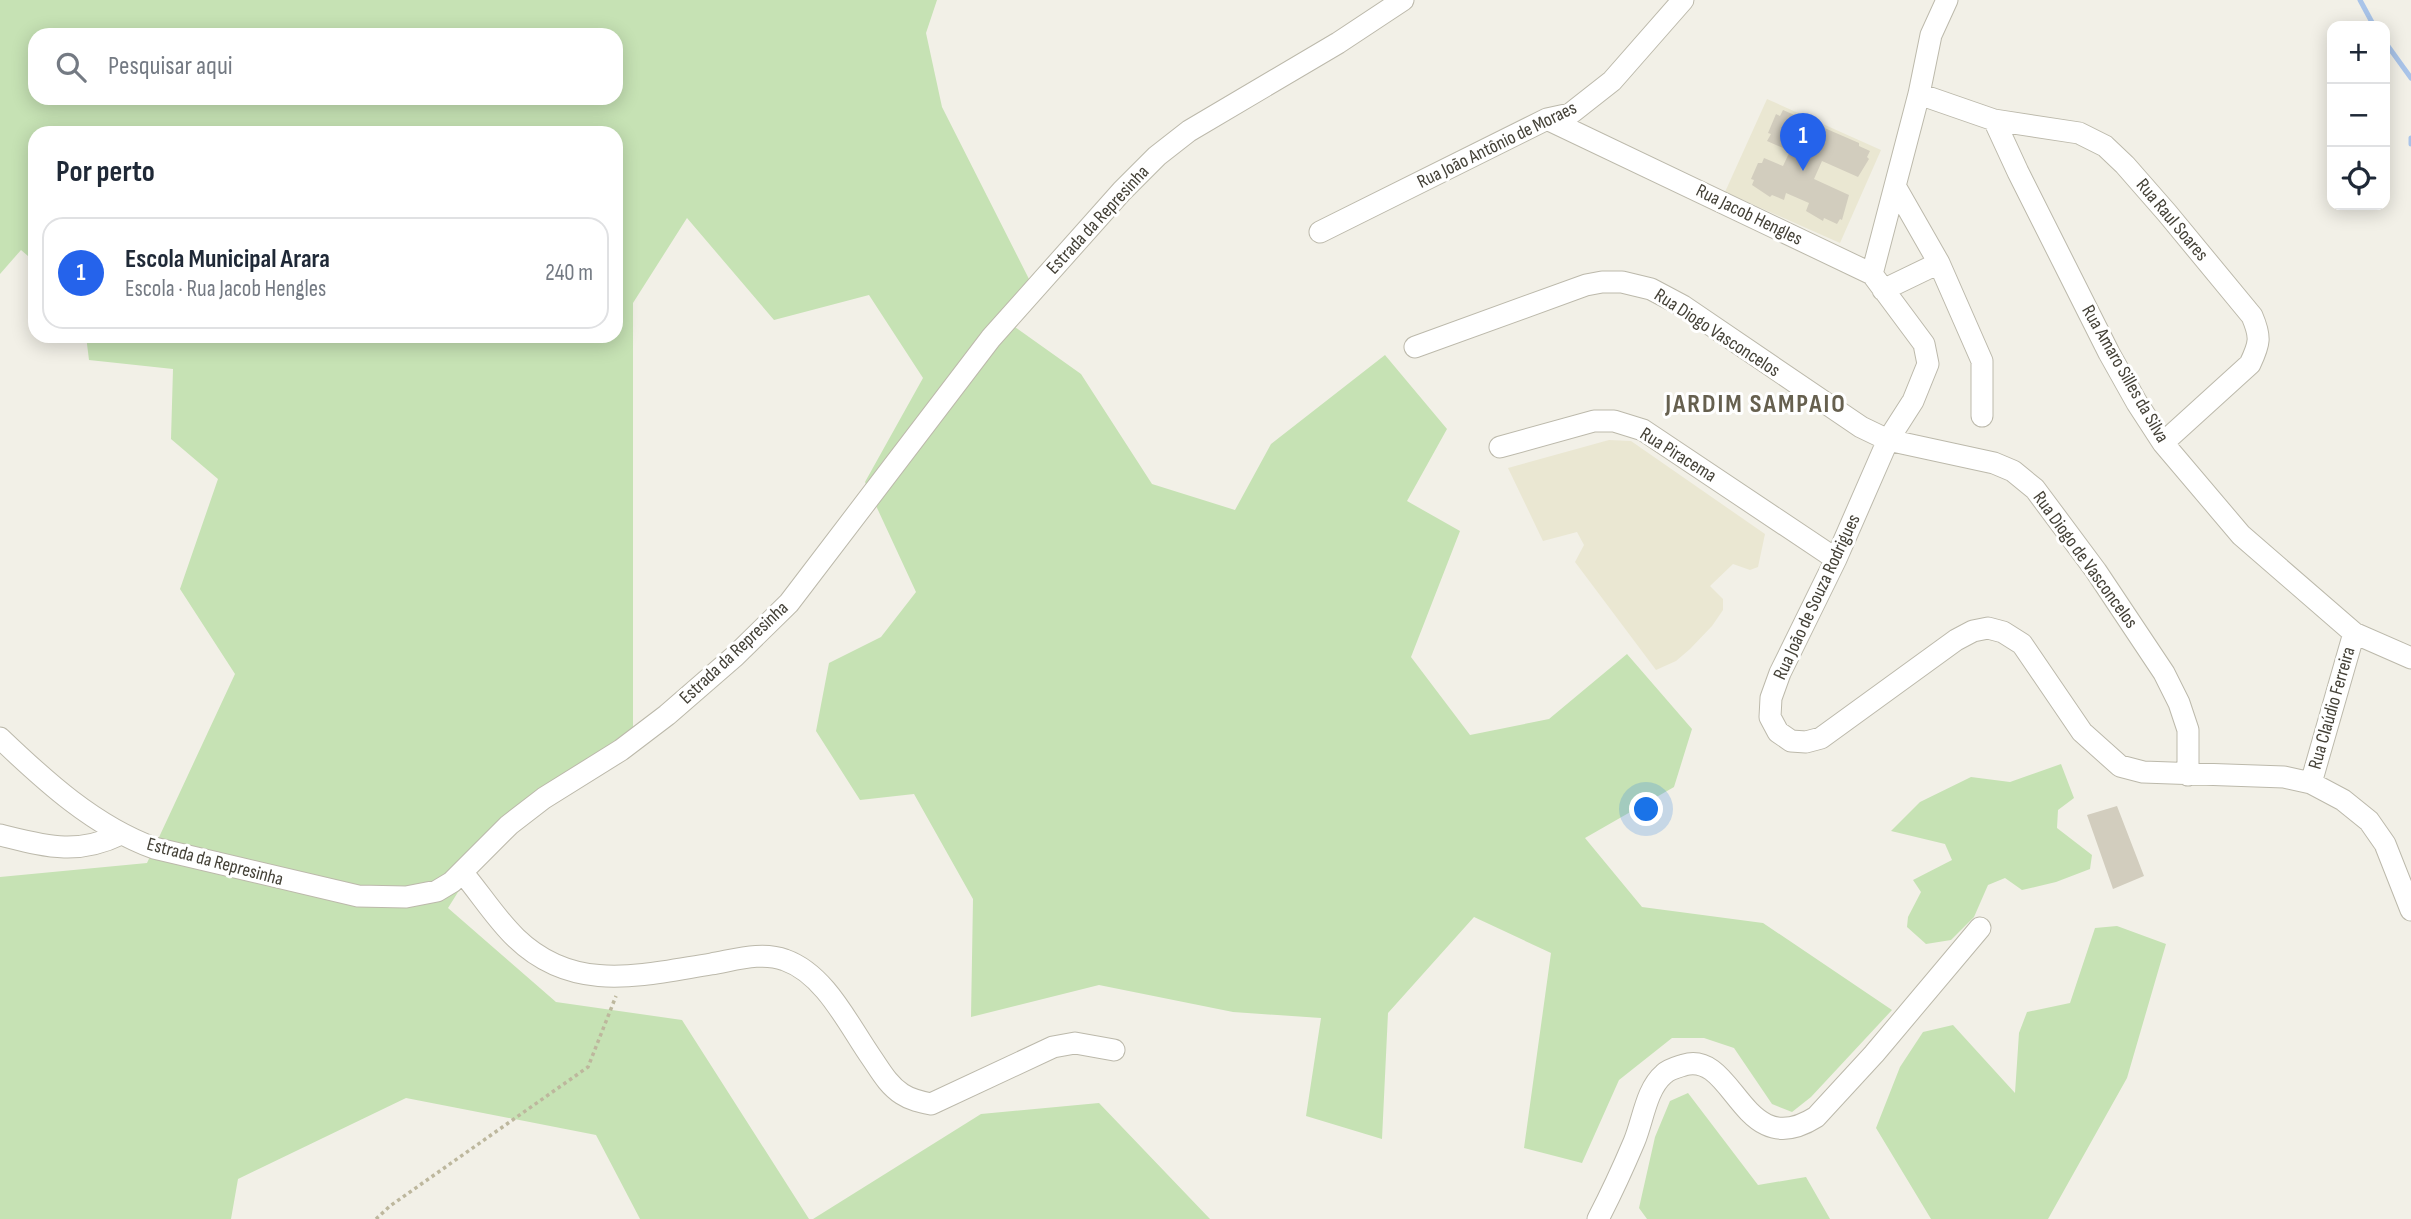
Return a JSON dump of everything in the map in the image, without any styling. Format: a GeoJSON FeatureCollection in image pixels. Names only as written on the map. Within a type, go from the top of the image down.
{"type":"FeatureCollection","features":[{"type":"Feature","properties":{"kind":"street","name":"Estrada da Represinha"},"geometry":{"type":"LineString","coordinates":[[0,738],[72,800],[121,834],[154,848],[358,896],[406,897],[437,891],[452,882],[509,825],[544,798],[621,750],[667,715],[735,656],[789,603],[991,338],[1122,191],[1157,156],[1189,131],[1338,43],[1403,0]]}},
{"type":"Feature","properties":{"kind":"street","name":"Rua João Antônio de Moraes"},"geometry":{"type":"LineString","coordinates":[[1320,232],[1547,120],[1570,114],[1612,82],[1683,0]]}},
{"type":"Feature","properties":{"kind":"street"},"geometry":{"type":"LineString","coordinates":[[1939,263],[1878,282],[1895,186],[1931,35],[1947,0]]}},
{"type":"Feature","properties":{"kind":"street","name":"Rua Raul Soares"},"geometry":{"type":"LineString","coordinates":[[1919,94],[1994,120],[2079,133],[2105,146],[2167,213],[2252,316],[2259,332],[2259,347],[2250,364],[2164,443]]}},
{"type":"Feature","properties":{"kind":"street","name":"Rua Jacob Hengles"},"geometry":{"type":"LineString","coordinates":[[1547,120],[1878,282],[1924,344]]}},
{"type":"Feature","properties":{"kind":"street","name":"Rua Amaro Silles da Silva"},"geometry":{"type":"LineString","coordinates":[[1994,120],[2109,352],[2137,403],[2164,443],[2241,535],[2354,633],[2411,658]]}},
{"type":"Feature","properties":{"kind":"street"},"geometry":{"type":"LineString","coordinates":[[1895,186],[1939,263],[1982,361],[1982,416]]}},
{"type":"Feature","properties":{"kind":"street","name":"Rua Diogo Vasconcelos"},"geometry":{"type":"LineString","coordinates":[[1415,347],[1586,285],[1622,282],[1651,289],[1683,306],[1835,410],[1888,440]]}},
{"type":"Feature","properties":{"kind":"street","name":"Rua João de Souza Rodrigues"},"geometry":{"type":"LineString","coordinates":[[1924,344],[1928,364],[1913,401],[1888,440],[1836,559],[1780,673],[1771,698],[1770,717],[1778,732],[1791,741],[1806,742],[1821,738],[1956,640],[1973,631],[1988,628],[2003,632],[2022,643],[2082,732],[2120,766],[2143,772],[2284,777],[2311,783],[2343,800],[2369,821],[2385,844],[2411,910]]}},
{"type":"Feature","properties":{"kind":"street","name":"Rua Piracema"},"geometry":{"type":"LineString","coordinates":[[1500,447],[1594,421],[1614,421],[1643,430],[1836,559]]}},
{"type":"Feature","properties":{"kind":"street","name":"Rua Diogo de Vasconcelos"},"geometry":{"type":"LineString","coordinates":[[1888,440],[1994,463],[2013,471],[2035,489],[2096,571],[2164,673],[2179,703],[2188,730],[2188,775]]}},
{"type":"Feature","properties":{"kind":"street","name":"Rua Claúdio Ferreira"},"geometry":{"type":"LineString","coordinates":[[2311,783],[2354,633]]}},
{"type":"Feature","properties":{"kind":"street"},"geometry":{"type":"LineString","coordinates":[[0,835],[51,848],[96,844],[121,834]]}},
{"type":"Feature","properties":{"kind":"street"},"geometry":{"type":"LineString","coordinates":[[463,872],[515,938],[536,954],[577,973],[597,977],[623,976],[772,956],[800,967],[826,992],[884,1077],[901,1093],[915,1101],[931,1104],[1053,1047],[1075,1043],[1114,1050]]}},
{"type":"Feature","properties":{"kind":"street"},"geometry":{"type":"LineString","coordinates":[[1598,1219],[1635,1140],[1653,1091],[1664,1074],[1690,1063],[1700,1065],[1714,1072],[1758,1121],[1781,1128],[1795,1128],[1805,1124],[1816,1117],[1874,1054],[1980,928]]}},
{"type":"Feature","properties":{"kind":"path"},"geometry":{"type":"LineString","coordinates":[[376,1219],[390,1206],[588,1067],[623,976]]}},
{"type":"Feature","properties":{"kind":"shaded area"},"geometry":{"type":"Polygon","coordinates":[[[1767,99],[1881,150],[1840,243],[1725,192],[1767,99]]]}},
{"type":"Feature","properties":{"kind":"shaded area"},"geometry":{"type":"Polygon","coordinates":[[[1609,440],[1631,441],[1765,534],[1758,567],[1750,570],[1733,564],[1710,586],[1723,599],[1723,610],[1712,626],[1676,661],[1656,670],[1575,562],[1584,545],[1577,532],[1543,541],[1508,468],[1609,440]]]}},
{"type":"Feature","properties":{"kind":"green space"},"geometry":{"type":"Polygon","coordinates":[[[0,0],[937,0],[926,33],[942,107],[1030,281],[998,315],[1081,374],[1152,484],[1235,510],[1271,444],[1385,355],[1447,429],[1407,501],[1460,531],[1411,657],[1470,735],[1549,719],[1627,654],[1692,729],[1674,787],[1585,838],[1642,907],[1763,923],[1892,1010],[1811,1097],[1792,1112],[1772,1104],[1734,1048],[1704,1038],[1672,1038],[1619,1080],[1582,1163],[1524,1148],[1551,953],[1474,917],[1388,1013],[1382,1139],[1306,1116],[1321,1018],[1233,1012],[1099,985],[971,1017],[973,899],[914,794],[860,800],[816,731],[829,663],[881,637],[916,592],[865,482],[923,378],[869,295],[774,320],[687,218],[633,303],[633,744],[492,838],[448,908],[556,1002],[682,1020],[809,1219],[640,1219],[596,1135],[406,1098],[238,1179],[231,1219],[0,1219],[0,877],[147,863],[235,674],[180,589],[218,479],[171,439],[173,369],[89,360],[87,343],[623,343],[623,126],[28,126],[28,256],[21,250],[0,274],[0,0]]]}},
{"type":"Feature","properties":{"kind":"green space"},"geometry":{"type":"Polygon","coordinates":[[[2061,764],[2074,798],[2058,810],[2057,828],[2092,855],[2090,869],[2056,882],[2022,890],[2005,878],[1988,885],[1974,917],[1951,940],[1926,944],[1907,927],[1908,917],[1921,892],[1913,880],[1952,860],[1945,844],[1891,831],[1920,802],[1971,777],[2010,782],[2061,764]]]}},
{"type":"Feature","properties":{"kind":"green space"},"geometry":{"type":"Polygon","coordinates":[[[2117,926],[2166,944],[2127,1078],[2048,1219],[1931,1219],[1876,1128],[1900,1067],[1923,1032],[1953,1025],[2015,1093],[2019,1033],[2027,1012],[2070,1003],[2095,928],[2117,926]]]}},
{"type":"Feature","properties":{"kind":"green space"},"geometry":{"type":"Polygon","coordinates":[[[1688,1093],[1758,1185],[1806,1177],[1830,1219],[1647,1219],[1639,1208],[1655,1137],[1670,1101],[1688,1093]]]}},
{"type":"Feature","properties":{"kind":"green space"},"geometry":{"type":"Polygon","coordinates":[[[1099,1103],[1210,1219],[813,1219],[981,1114],[1099,1103]]]}},
{"type":"Feature","properties":{"kind":"building"},"geometry":{"type":"Polygon","coordinates":[[[1783,110],[1859,143],[1859,146],[1870,151],[1867,157],[1869,159],[1858,177],[1822,161],[1814,179],[1849,195],[1842,220],[1837,224],[1824,218],[1823,221],[1806,211],[1809,203],[1786,193],[1784,200],[1772,195],[1770,197],[1752,185],[1754,180],[1751,179],[1758,163],[1762,163],[1764,158],[1783,166],[1790,151],[1767,141],[1776,114],[1780,116],[1783,110]]]}},
{"type":"Feature","properties":{"kind":"building"},"geometry":{"type":"Polygon","coordinates":[[[2117,806],[2144,876],[2113,889],[2087,815],[2117,806]]]}},
{"type":"Feature","properties":{"kind":"waterway"},"geometry":{"type":"LineString","coordinates":[[2360,0],[2371,21]]}},
{"type":"Feature","properties":{"kind":"waterway"},"geometry":{"type":"LineString","coordinates":[[2390,49],[2411,78]]}},
{"type":"Feature","properties":{"kind":"waterway"},"geometry":{"type":"LineString","coordinates":[[2411,138],[2411,144]]}},
{"type":"Feature","properties":{"kind":"place","name":"Escola Municipal Arara"},"geometry":{"type":"Point","coordinates":[1803,171]}},
{"type":"Feature","properties":{"kind":"district","name":"JARDIM SAMPAIO"},"geometry":{"type":"Point","coordinates":[1756,404]}}]}
